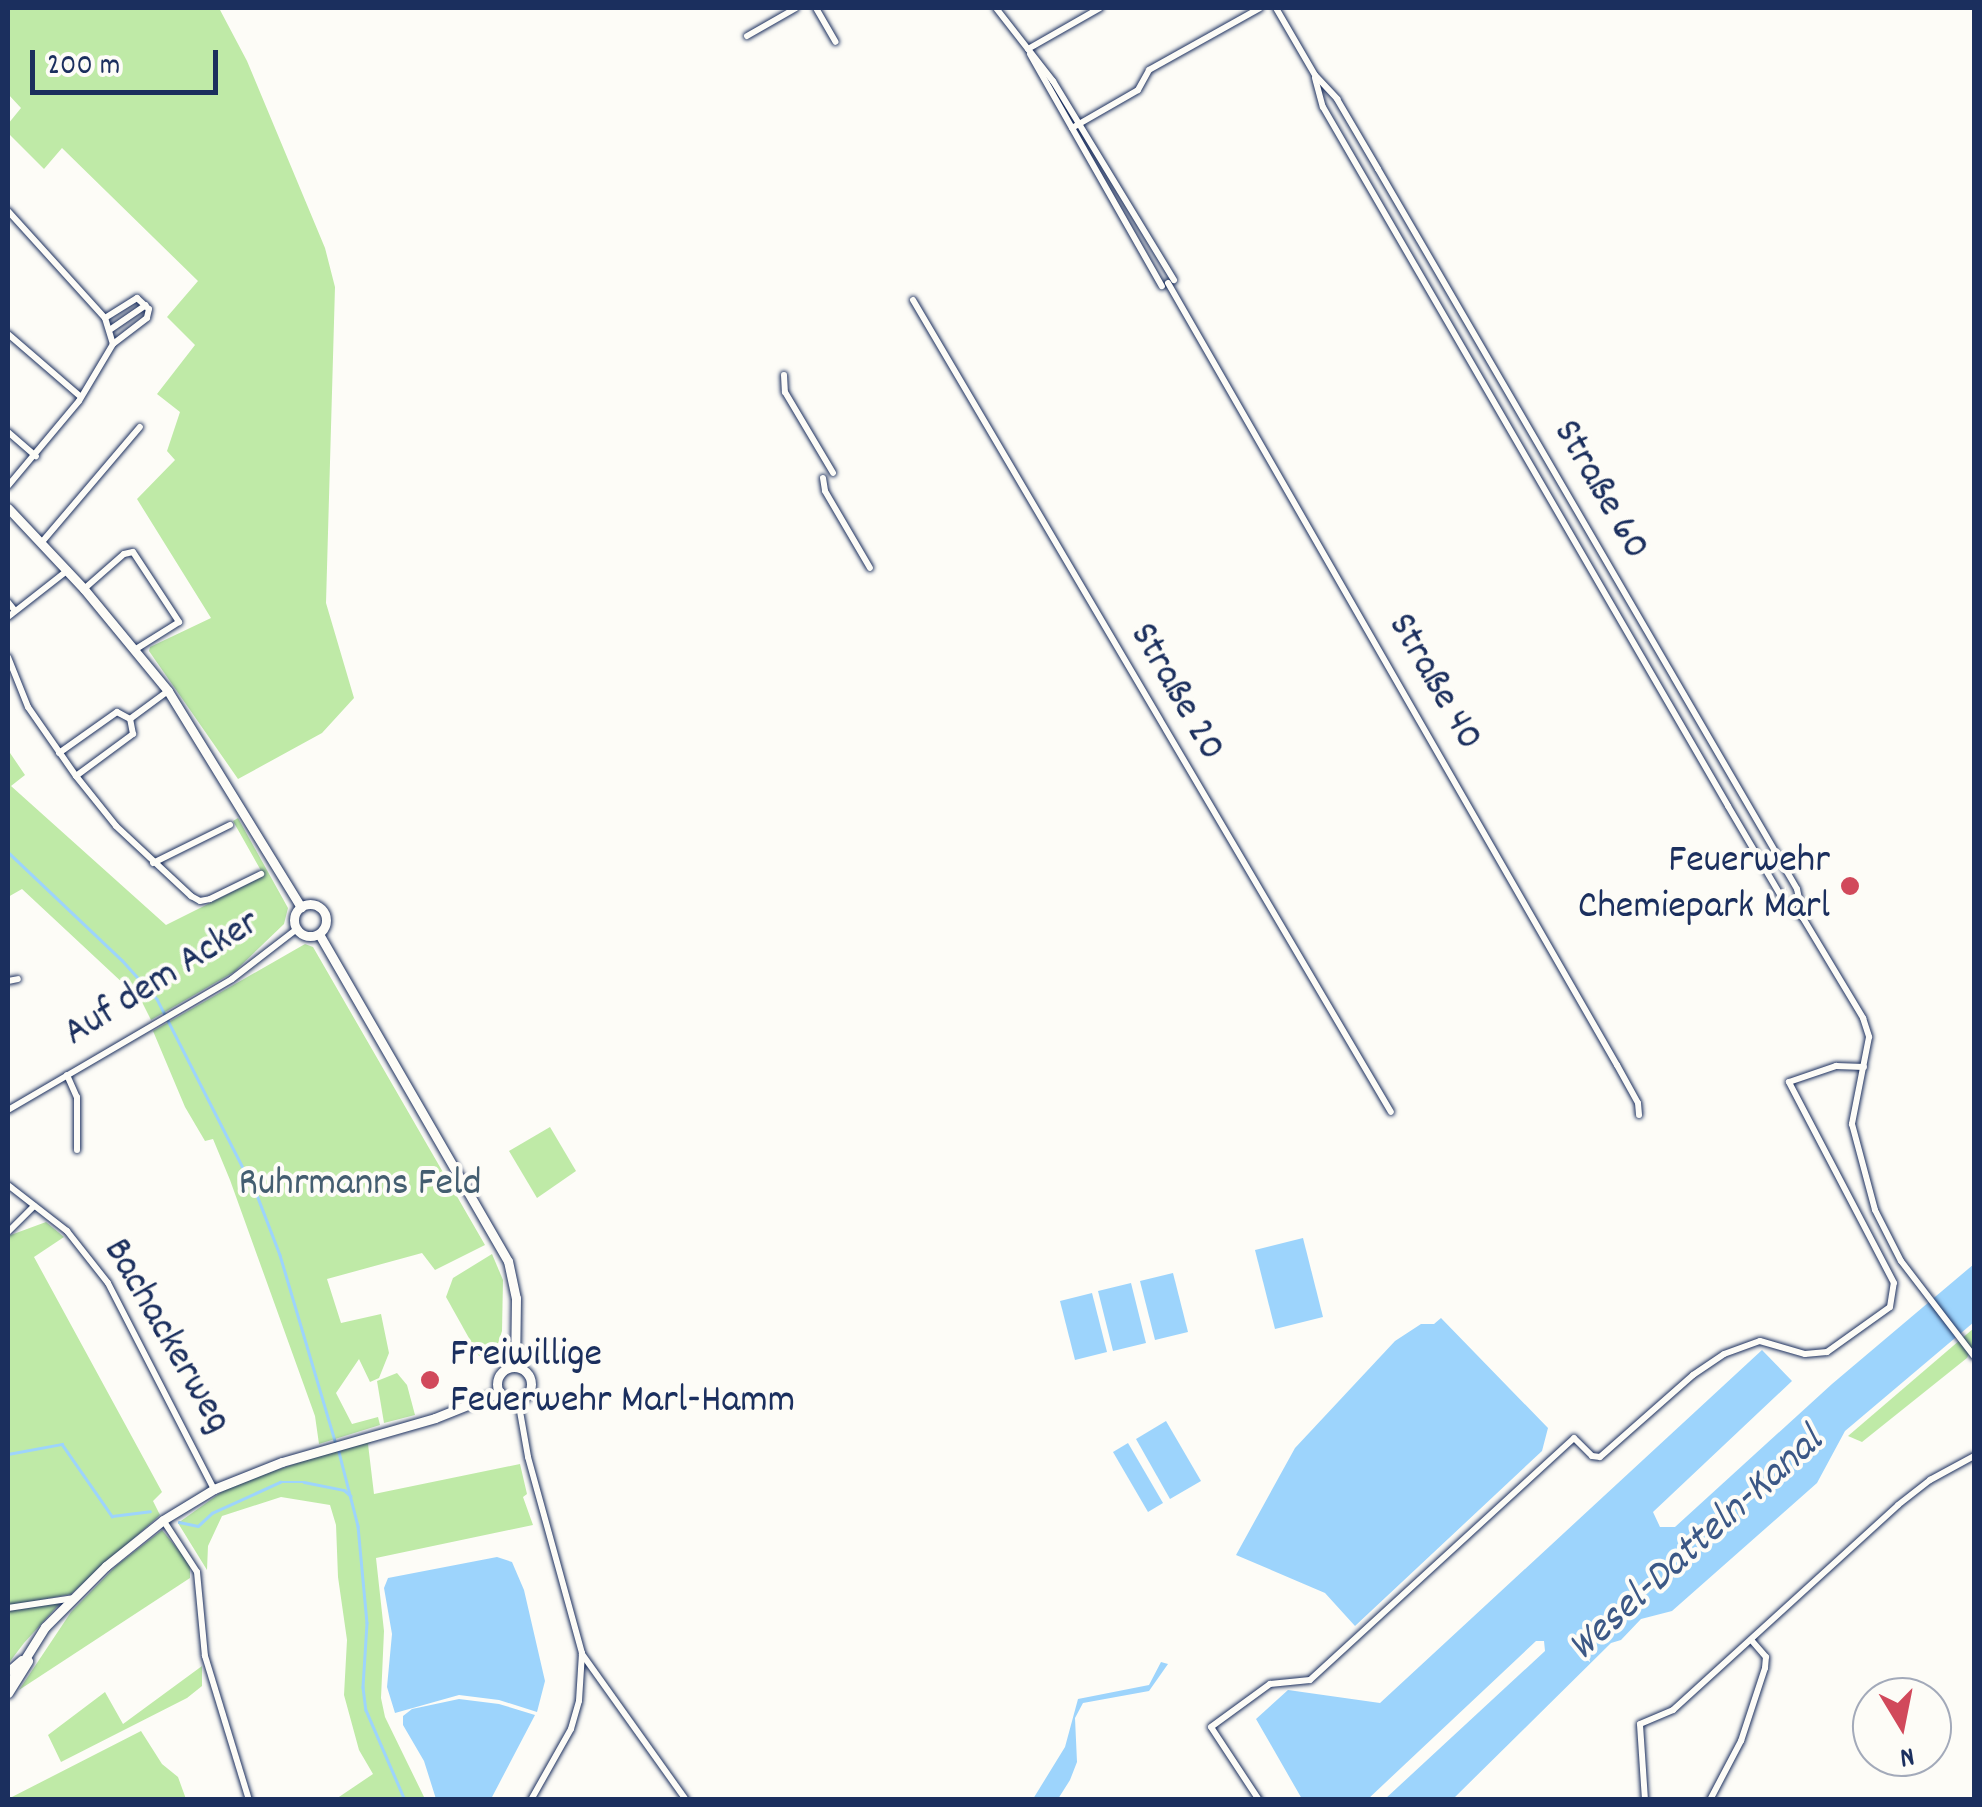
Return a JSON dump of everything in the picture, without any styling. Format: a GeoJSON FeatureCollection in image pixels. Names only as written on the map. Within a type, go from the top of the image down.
{"type":"FeatureCollection","features":[{"type":"Feature","properties":{"kind":"main road"},"geometry":{"type":"LineString","coordinates":[[8,508],[68,570],[168,691],[301,907]]}},
{"type":"Feature","properties":{"kind":"main road"},"geometry":{"type":"LineString","coordinates":[[315,905],[324,912],[326,924],[319,934],[309,936],[297,930],[295,916],[301,907],[315,905]]}},
{"type":"Feature","properties":{"kind":"main road"},"geometry":{"type":"LineString","coordinates":[[319,934],[508,1261],[516,1298],[516,1368]]}},
{"type":"Feature","properties":{"kind":"main road"},"geometry":{"type":"LineString","coordinates":[[516,1368],[526,1372],[531,1382],[528,1394],[518,1400],[508,1399],[500,1392],[500,1375],[516,1368]]}},
{"type":"Feature","properties":{"kind":"main road"},"geometry":{"type":"LineString","coordinates":[[8,1690],[22,1660],[74,1598],[163,1520],[214,1488],[352,1440],[435,1418],[500,1392]]}},
{"type":"Feature","properties":{"kind":"main road"},"geometry":{"type":"LineString","coordinates":[[8,1690],[74,1598]]}},
{"type":"Feature","properties":{"kind":"street"},"geometry":{"type":"LineString","coordinates":[[748,36],[796,8]]}},
{"type":"Feature","properties":{"kind":"street"},"geometry":{"type":"LineString","coordinates":[[816,8],[836,42]]}},
{"type":"Feature","properties":{"kind":"street"},"geometry":{"type":"LineString","coordinates":[[996,8],[1050,82],[1072,128],[1168,283]]}},
{"type":"Feature","properties":{"kind":"street"},"geometry":{"type":"LineString","coordinates":[[1028,48],[1100,8]]}},
{"type":"Feature","properties":{"kind":"street"},"geometry":{"type":"LineString","coordinates":[[1072,128],[1138,90],[1149,70],[1260,8]]}},
{"type":"Feature","properties":{"kind":"street","name":"Straße 60"},"geometry":{"type":"LineString","coordinates":[[1276,8],[1314,75],[1337,99],[1795,886],[1803,918],[1869,1037],[1864,1067]]}},
{"type":"Feature","properties":{"kind":"street"},"geometry":{"type":"LineString","coordinates":[[1314,75],[1323,107],[1748,841],[1787,906],[1803,918]]}},
{"type":"Feature","properties":{"kind":"street","name":"Straße 40"},"geometry":{"type":"LineString","coordinates":[[1050,82],[1080,123],[1638,1103],[1639,1115]]}},
{"type":"Feature","properties":{"kind":"street"},"geometry":{"type":"LineString","coordinates":[[8,211],[106,318],[113,344]]}},
{"type":"Feature","properties":{"kind":"street"},"geometry":{"type":"LineString","coordinates":[[8,486],[82,397],[113,344],[146,318],[146,306],[141,299],[132,299],[106,318]]}},
{"type":"Feature","properties":{"kind":"street","name":"Straße 20"},"geometry":{"type":"LineString","coordinates":[[913,300],[1390,1112]]}},
{"type":"Feature","properties":{"kind":"street"},"geometry":{"type":"LineString","coordinates":[[111,329],[146,306]]}},
{"type":"Feature","properties":{"kind":"street"},"geometry":{"type":"LineString","coordinates":[[8,334],[82,397]]}},
{"type":"Feature","properties":{"kind":"street"},"geometry":{"type":"LineString","coordinates":[[784,375],[785,392],[833,473]]}},
{"type":"Feature","properties":{"kind":"street"},"geometry":{"type":"LineString","coordinates":[[42,542],[140,427]]}},
{"type":"Feature","properties":{"kind":"street"},"geometry":{"type":"LineString","coordinates":[[8,432],[36,456]]}},
{"type":"Feature","properties":{"kind":"street"},"geometry":{"type":"LineString","coordinates":[[822,478],[870,568]]}},
{"type":"Feature","properties":{"kind":"street"},"geometry":{"type":"LineString","coordinates":[[84,589],[124,554],[133,552],[179,622],[136,649]]}},
{"type":"Feature","properties":{"kind":"street"},"geometry":{"type":"LineString","coordinates":[[8,617],[68,570]]}},
{"type":"Feature","properties":{"kind":"street"},"geometry":{"type":"LineString","coordinates":[[8,602],[16,611]]}},
{"type":"Feature","properties":{"kind":"street"},"geometry":{"type":"LineString","coordinates":[[8,657],[28,707],[76,776],[116,826],[200,902],[261,874]]}},
{"type":"Feature","properties":{"kind":"street"},"geometry":{"type":"LineString","coordinates":[[130,719],[168,691]]}},
{"type":"Feature","properties":{"kind":"street"},"geometry":{"type":"LineString","coordinates":[[59,753],[118,712],[130,719],[133,734],[76,776]]}},
{"type":"Feature","properties":{"kind":"street"},"geometry":{"type":"LineString","coordinates":[[154,862],[230,825]]}},
{"type":"Feature","properties":{"kind":"street","name":"Auf dem Acker"},"geometry":{"type":"LineString","coordinates":[[8,1110],[232,979],[297,930]]}},
{"type":"Feature","properties":{"kind":"street"},"geometry":{"type":"LineString","coordinates":[[8,980],[18,978]]}},
{"type":"Feature","properties":{"kind":"street"},"geometry":{"type":"LineString","coordinates":[[1259,1800],[1212,1727],[1270,1684],[1310,1680],[1574,1438],[1592,1456],[1600,1457],[1693,1375],[1733,1350],[1760,1340],[1820,1354],[1890,1307],[1894,1283],[1788,1082],[1836,1066],[1864,1067],[1852,1124],[1875,1210],[1911,1276],[1974,1356]]}},
{"type":"Feature","properties":{"kind":"street"},"geometry":{"type":"LineString","coordinates":[[68,1075],[76,1097],[77,1150]]}},
{"type":"Feature","properties":{"kind":"street","name":"Bachackerweg"},"geometry":{"type":"LineString","coordinates":[[8,1185],[68,1232],[108,1283],[214,1488]]}},
{"type":"Feature","properties":{"kind":"street"},"geometry":{"type":"LineString","coordinates":[[8,1232],[34,1206]]}},
{"type":"Feature","properties":{"kind":"street"},"geometry":{"type":"LineString","coordinates":[[518,1400],[528,1456],[582,1653],[579,1700],[572,1729],[530,1800]]}},
{"type":"Feature","properties":{"kind":"street"},"geometry":{"type":"LineString","coordinates":[[1645,1800],[1640,1724],[1674,1710],[1898,1505],[1930,1480],[1974,1456]]}},
{"type":"Feature","properties":{"kind":"street"},"geometry":{"type":"LineString","coordinates":[[163,1520],[196,1572],[205,1656],[250,1800]]}},
{"type":"Feature","properties":{"kind":"street"},"geometry":{"type":"LineString","coordinates":[[8,1608],[74,1598]]}},
{"type":"Feature","properties":{"kind":"street"},"geometry":{"type":"LineString","coordinates":[[1710,1800],[1740,1741],[1765,1668],[1766,1657],[1751,1640]]}},
{"type":"Feature","properties":{"kind":"street"},"geometry":{"type":"LineString","coordinates":[[582,1653],[686,1800]]}},
{"type":"Feature","properties":{"kind":"street"},"geometry":{"type":"LineString","coordinates":[[8,1672],[22,1660]]}},
{"type":"Feature","properties":{"kind":"green space"},"geometry":{"type":"Polygon","coordinates":[[[8,8],[219,8],[247,61],[325,248],[335,287],[326,603],[354,698],[322,733],[238,779],[149,651],[150,647],[211,618],[137,499],[175,460],[167,451],[180,412],[157,394],[195,345],[167,317],[198,281],[62,148],[44,169],[8,133],[8,124],[21,108],[8,94],[8,8]]]}},
{"type":"Feature","properties":{"kind":"green space"},"geometry":{"type":"Polygon","coordinates":[[[8,750],[25,775],[11,786],[166,925],[264,876],[233,821],[238,818],[288,908],[284,924],[234,972],[151,1020],[141,1000],[22,889],[8,897],[8,750]]]}},
{"type":"Feature","properties":{"kind":"green space","name":"Ruhrmanns Feld"},"geometry":{"type":"Polygon","coordinates":[[[305,944],[313,947],[485,1245],[435,1270],[422,1253],[327,1279],[341,1323],[381,1314],[389,1353],[379,1378],[370,1382],[359,1359],[336,1393],[352,1424],[378,1417],[380,1425],[319,1444],[315,1416],[230,1180],[213,1139],[205,1141],[185,1107],[153,1031],[305,944]]]}},
{"type":"Feature","properties":{"kind":"green space"},"geometry":{"type":"Polygon","coordinates":[[[550,1127],[576,1171],[537,1198],[509,1151],[550,1127]]]}},
{"type":"Feature","properties":{"kind":"green space"},"geometry":{"type":"Polygon","coordinates":[[[46,1222],[64,1237],[34,1257],[162,1492],[153,1501],[160,1515],[71,1594],[8,1606],[8,1236],[46,1222]]]}},
{"type":"Feature","properties":{"kind":"green space"},"geometry":{"type":"Polygon","coordinates":[[[492,1254],[503,1280],[502,1331],[496,1350],[479,1356],[446,1297],[453,1278],[492,1254]]]}},
{"type":"Feature","properties":{"kind":"green space"},"geometry":{"type":"Polygon","coordinates":[[[1974,1328],[1974,1344],[1967,1358],[1862,1442],[1848,1436],[1974,1328]]]}},
{"type":"Feature","properties":{"kind":"green space"},"geometry":{"type":"Polygon","coordinates":[[[397,1373],[407,1385],[415,1415],[384,1423],[377,1381],[397,1373]]]}},
{"type":"Feature","properties":{"kind":"green space"},"geometry":{"type":"Polygon","coordinates":[[[365,1440],[373,1441],[368,1444],[374,1494],[520,1464],[527,1494],[523,1497],[533,1525],[376,1558],[384,1631],[381,1698],[385,1717],[425,1799],[336,1799],[373,1774],[359,1750],[344,1695],[347,1640],[336,1525],[330,1505],[281,1497],[222,1516],[208,1546],[207,1570],[178,1523],[230,1486],[365,1440]]]}},
{"type":"Feature","properties":{"kind":"green space"},"geometry":{"type":"Polygon","coordinates":[[[162,1530],[190,1564],[190,1578],[19,1690],[71,1612],[116,1566],[162,1530]]]}},
{"type":"Feature","properties":{"kind":"green space"},"geometry":{"type":"Polygon","coordinates":[[[63,1600],[24,1643],[8,1664],[8,1611],[63,1600]]]}},
{"type":"Feature","properties":{"kind":"green space"},"geometry":{"type":"Polygon","coordinates":[[[202,1666],[202,1686],[187,1698],[61,1762],[48,1735],[105,1692],[123,1724],[202,1666]]]}},
{"type":"Feature","properties":{"kind":"green space"},"geometry":{"type":"Polygon","coordinates":[[[141,1731],[162,1764],[178,1777],[186,1799],[8,1799],[141,1731]]]}},
{"type":"Feature","properties":{"kind":"water"},"geometry":{"type":"Polygon","coordinates":[[[1303,1238],[1323,1317],[1275,1329],[1255,1250],[1303,1238]]]}},
{"type":"Feature","properties":{"kind":"water","name":"Wesel-Datteln-Kanal"},"geometry":{"type":"Polygon","coordinates":[[[1974,1264],[1974,1322],[1845,1431],[1817,1483],[1672,1611],[1641,1619],[1621,1640],[1611,1643],[1453,1799],[1385,1799],[1545,1651],[1544,1641],[1536,1641],[1368,1799],[1302,1799],[1256,1719],[1288,1690],[1380,1703],[1762,1350],[1792,1381],[1653,1512],[1660,1527],[1675,1527],[1832,1384],[1974,1264]]]}},
{"type":"Feature","properties":{"kind":"water"},"geometry":{"type":"Polygon","coordinates":[[[1173,1273],[1188,1332],[1155,1340],[1140,1281],[1173,1273]]]}},
{"type":"Feature","properties":{"kind":"water"},"geometry":{"type":"Polygon","coordinates":[[[1131,1283],[1146,1343],[1113,1351],[1098,1291],[1131,1283]]]}},
{"type":"Feature","properties":{"kind":"water"},"geometry":{"type":"Polygon","coordinates":[[[1092,1293],[1107,1352],[1075,1360],[1060,1301],[1092,1293]]]}},
{"type":"Feature","properties":{"kind":"water"},"geometry":{"type":"Polygon","coordinates":[[[1441,1318],[1548,1428],[1542,1451],[1355,1626],[1325,1593],[1236,1555],[1295,1448],[1395,1341],[1421,1324],[1434,1324],[1441,1318]]]}},
{"type":"Feature","properties":{"kind":"water"},"geometry":{"type":"Polygon","coordinates":[[[1166,1421],[1201,1481],[1170,1499],[1136,1439],[1166,1421]]]}},
{"type":"Feature","properties":{"kind":"water"},"geometry":{"type":"Polygon","coordinates":[[[1128,1443],[1163,1503],[1148,1512],[1113,1452],[1128,1443]]]}},
{"type":"Feature","properties":{"kind":"water"},"geometry":{"type":"Polygon","coordinates":[[[497,1557],[512,1562],[524,1590],[545,1681],[537,1712],[499,1700],[459,1695],[395,1713],[387,1687],[392,1634],[384,1588],[388,1578],[497,1557]]]}},
{"type":"Feature","properties":{"kind":"water"},"geometry":{"type":"Polygon","coordinates":[[[1161,1662],[1168,1664],[1149,1691],[1083,1703],[1075,1718],[1077,1762],[1070,1780],[1058,1799],[1033,1799],[1065,1747],[1078,1699],[1149,1685],[1161,1662]]]}},
{"type":"Feature","properties":{"kind":"water"},"geometry":{"type":"Polygon","coordinates":[[[459,1699],[499,1704],[535,1715],[491,1799],[436,1799],[424,1761],[403,1725],[403,1716],[412,1709],[459,1699]]]}},
{"type":"Feature","properties":{"kind":"waterway"},"geometry":{"type":"LineString","coordinates":[[8,852],[122,960],[157,999],[257,1195],[280,1255],[335,1441]]}},
{"type":"Feature","properties":{"kind":"waterway"},"geometry":{"type":"LineString","coordinates":[[8,1454],[62,1444],[112,1516],[150,1511]]}},
{"type":"Feature","properties":{"kind":"waterway"},"geometry":{"type":"LineString","coordinates":[[338,1448],[358,1526],[367,1623],[363,1687],[366,1710],[405,1800]]}},
{"type":"Feature","properties":{"kind":"waterway"},"geometry":{"type":"LineString","coordinates":[[179,1522],[198,1526],[212,1513],[280,1482],[304,1482],[344,1490],[351,1496]]}},
{"type":"Feature","properties":{"kind":"place","name":"Feuerwehr Chemiepark Marl"},"geometry":{"type":"Point","coordinates":[1850,886]}},
{"type":"Feature","properties":{"kind":"place","name":"Freiwillige Feuerwehr Marl-Hamm"},"geometry":{"type":"Point","coordinates":[430,1380]}}]}
